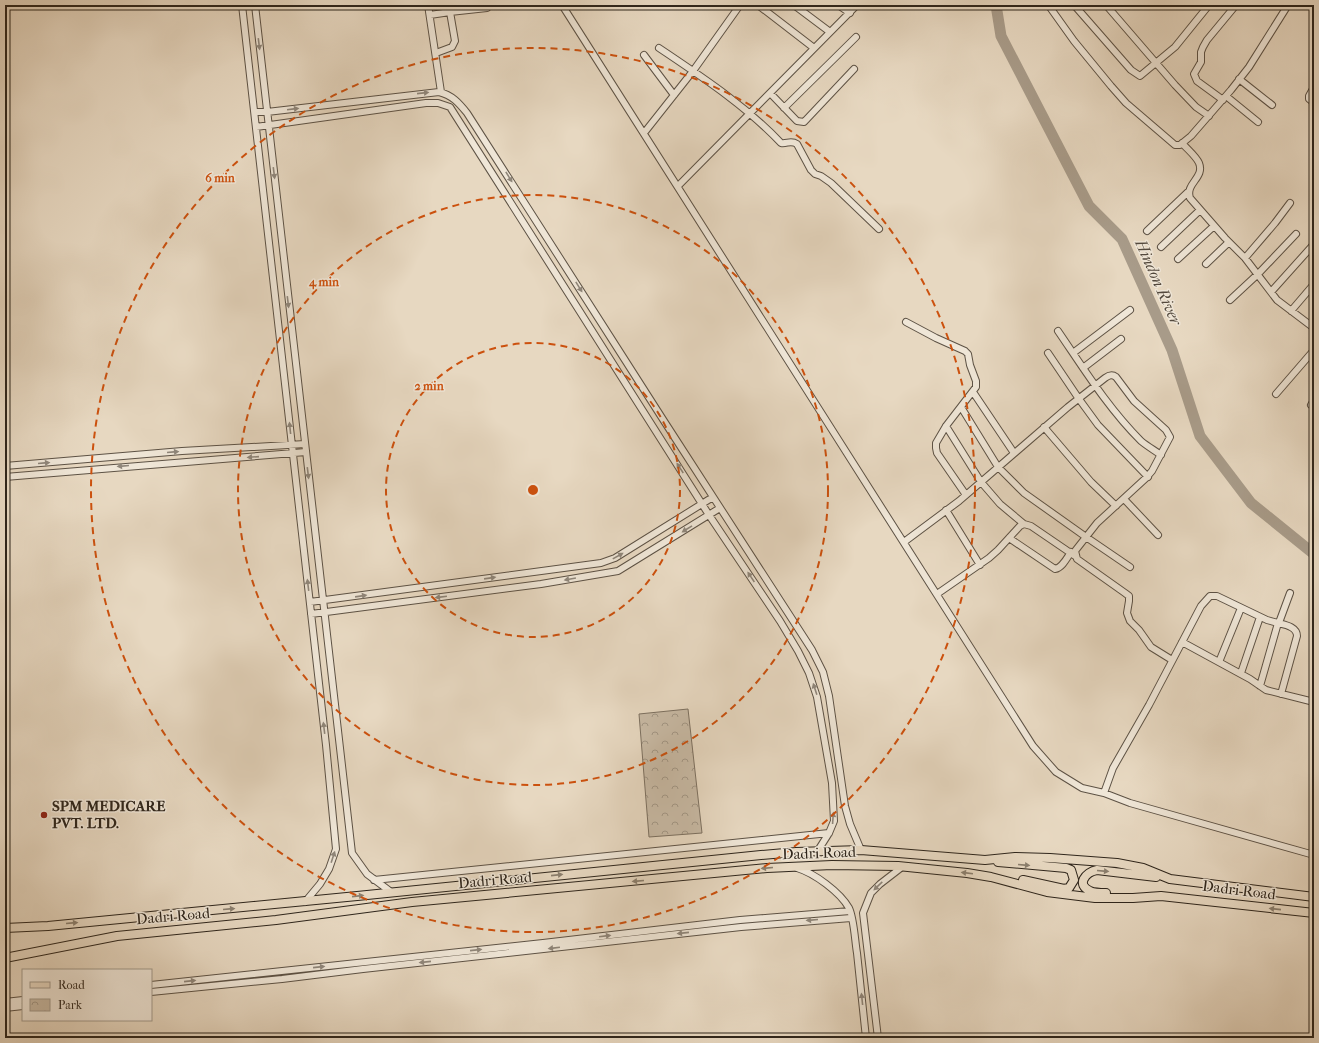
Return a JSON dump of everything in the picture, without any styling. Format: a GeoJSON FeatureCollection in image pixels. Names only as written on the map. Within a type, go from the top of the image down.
{"type":"FeatureCollection","features":[{"type":"Feature","properties":{"kind":"main road","name":"Dadri Road"},"geometry":{"type":"LineString","coordinates":[[5,928],[48,926],[305,902],[390,892],[761,855],[861,850],[899,852],[1066,868],[1071,870],[1074,880],[1069,888],[1064,889],[1024,881],[967,873],[902,867],[839,865],[792,866],[420,902],[276,920],[117,936],[5,958]]}},
{"type":"Feature","properties":{"kind":"main road","name":"Dadri Road"},"geometry":{"type":"LineString","coordinates":[[985,860],[1016,857],[1043,857],[1117,863],[1143,868],[1170,879]]}},
{"type":"Feature","properties":{"kind":"main road","name":"Dadri Road"},"geometry":{"type":"LineString","coordinates":[[1314,897],[1097,870],[1091,871],[1085,875],[1083,881],[1085,888],[1090,891],[1161,896],[1314,913]]}},
{"type":"Feature","properties":{"kind":"main road","name":"Dadri Road"},"geometry":{"type":"LineString","coordinates":[[991,877],[1047,892],[1095,898],[1161,896]]}},
{"type":"Feature","properties":{"kind":"main road"},"geometry":{"type":"LineString","coordinates":[[5,932],[48,926]]}},
{"type":"Feature","properties":{"kind":"main road"},"geometry":{"type":"LineString","coordinates":[[5,954],[30,953]]}},
{"type":"Feature","properties":{"kind":"street"},"geometry":{"type":"LineString","coordinates":[[242,5],[326,745],[336,849],[329,869],[320,884],[305,902]]}},
{"type":"Feature","properties":{"kind":"street"},"geometry":{"type":"LineString","coordinates":[[255,5],[352,853],[367,874],[390,892]]}},
{"type":"Feature","properties":{"kind":"street"},"geometry":{"type":"LineString","coordinates":[[428,5],[444,93],[444,104]]}},
{"type":"Feature","properties":{"kind":"street"},"geometry":{"type":"LineString","coordinates":[[562,5],[1034,746],[1056,772],[1082,788],[1104,793],[1130,803],[1314,855]]}},
{"type":"Feature","properties":{"kind":"street"},"geometry":{"type":"LineString","coordinates":[[644,134],[693,71],[740,5]]}},
{"type":"Feature","properties":{"kind":"street"},"geometry":{"type":"LineString","coordinates":[[758,5],[814,48]]}},
{"type":"Feature","properties":{"kind":"street"},"geometry":{"type":"LineString","coordinates":[[794,5],[830,32]]}},
{"type":"Feature","properties":{"kind":"street"},"geometry":{"type":"LineString","coordinates":[[838,5],[850,13]]}},
{"type":"Feature","properties":{"kind":"street"},"geometry":{"type":"LineString","coordinates":[[678,186],[857,5]]}},
{"type":"Feature","properties":{"kind":"street"},"geometry":{"type":"LineString","coordinates":[[1106,5],[1156,64],[1196,107],[1209,116]]}},
{"type":"Feature","properties":{"kind":"street"},"geometry":{"type":"LineString","coordinates":[[1075,6],[1130,70],[1140,76],[1175,47],[1209,5]]}},
{"type":"Feature","properties":{"kind":"street"},"geometry":{"type":"LineString","coordinates":[[1236,5],[1203,48],[1201,52],[1201,62],[1194,74],[1197,81],[1258,122]]}},
{"type":"Feature","properties":{"kind":"street"},"geometry":{"type":"LineString","coordinates":[[1049,6],[1096,68],[1126,103],[1175,145],[1182,143],[1191,136],[1240,79],[1288,5]]}},
{"type":"Feature","properties":{"kind":"street"},"geometry":{"type":"LineString","coordinates":[[430,15],[476,7],[487,8]]}},
{"type":"Feature","properties":{"kind":"street"},"geometry":{"type":"LineString","coordinates":[[436,53],[452,47],[455,41],[453,10]]}},
{"type":"Feature","properties":{"kind":"street"},"geometry":{"type":"LineString","coordinates":[[784,108],[856,37]]}},
{"type":"Feature","properties":{"kind":"street"},"geometry":{"type":"LineString","coordinates":[[660,48],[750,113],[780,143],[791,141],[798,144],[811,170],[831,183],[879,229]]}},
{"type":"Feature","properties":{"kind":"street"},"geometry":{"type":"LineString","coordinates":[[644,55],[674,95]]}},
{"type":"Feature","properties":{"kind":"street"},"geometry":{"type":"LineString","coordinates":[[770,93],[797,121],[804,122],[854,69]]}},
{"type":"Feature","properties":{"kind":"street"},"geometry":{"type":"LineString","coordinates":[[1240,79],[1272,105]]}},
{"type":"Feature","properties":{"kind":"street"},"geometry":{"type":"LineString","coordinates":[[1314,86],[1309,96],[1309,99],[1314,104]]}},
{"type":"Feature","properties":{"kind":"street"},"geometry":{"type":"LineString","coordinates":[[255,112],[267,112],[425,93],[444,93],[459,103],[467,112],[812,650],[822,672],[829,696],[845,806],[850,824],[861,850]]}},
{"type":"Feature","properties":{"kind":"street"},"geometry":{"type":"LineString","coordinates":[[256,127],[426,103],[438,103],[450,107],[703,503],[709,515],[780,621],[810,673],[817,697],[832,783],[834,820],[829,833],[817,852]]}},
{"type":"Feature","properties":{"kind":"street"},"geometry":{"type":"LineString","coordinates":[[1147,231],[1188,192],[1199,173],[1200,164],[1182,143]]}},
{"type":"Feature","properties":{"kind":"street"},"geometry":{"type":"LineString","coordinates":[[1188,192],[1190,198],[1214,226],[1245,258],[1277,300],[1314,328]]}},
{"type":"Feature","properties":{"kind":"street"},"geometry":{"type":"LineString","coordinates":[[1245,258],[1276,223],[1290,203]]}},
{"type":"Feature","properties":{"kind":"street"},"geometry":{"type":"LineString","coordinates":[[1161,247],[1200,210]]}},
{"type":"Feature","properties":{"kind":"street"},"geometry":{"type":"LineString","coordinates":[[1178,259],[1214,226]]}},
{"type":"Feature","properties":{"kind":"street"},"geometry":{"type":"LineString","coordinates":[[1230,300],[1258,274],[1296,234]]}},
{"type":"Feature","properties":{"kind":"street"},"geometry":{"type":"LineString","coordinates":[[1206,264],[1229,242]]}},
{"type":"Feature","properties":{"kind":"street"},"geometry":{"type":"LineString","coordinates":[[1270,292],[1314,244]]}},
{"type":"Feature","properties":{"kind":"street"},"geometry":{"type":"LineString","coordinates":[[1291,311],[1314,284]]}},
{"type":"Feature","properties":{"kind":"street"},"geometry":{"type":"LineString","coordinates":[[1073,353],[1130,310]]}},
{"type":"Feature","properties":{"kind":"street"},"geometry":{"type":"LineString","coordinates":[[906,322],[965,351],[968,354],[970,365],[976,380],[976,387],[946,426],[936,443],[937,453],[966,495]]}},
{"type":"Feature","properties":{"kind":"street"},"geometry":{"type":"LineString","coordinates":[[1058,331],[1095,386],[1142,441],[1161,455]]}},
{"type":"Feature","properties":{"kind":"street"},"geometry":{"type":"LineString","coordinates":[[1083,368],[1121,339]]}},
{"type":"Feature","properties":{"kind":"street"},"geometry":{"type":"LineString","coordinates":[[1276,394],[1314,350]]}},
{"type":"Feature","properties":{"kind":"street"},"geometry":{"type":"LineString","coordinates":[[1048,353],[1098,425],[1148,476]]}},
{"type":"Feature","properties":{"kind":"street"},"geometry":{"type":"LineString","coordinates":[[904,542],[966,495],[1044,427],[1095,386],[1109,375],[1113,375],[1134,402],[1168,433],[1170,437],[1148,476],[1097,523],[1073,554],[1059,568],[1055,569],[1009,538]]}},
{"type":"Feature","properties":{"kind":"street"},"geometry":{"type":"LineString","coordinates":[[973,392],[1014,454]]}},
{"type":"Feature","properties":{"kind":"street"},"geometry":{"type":"LineString","coordinates":[[961,407],[998,467],[1024,493],[1130,567]]}},
{"type":"Feature","properties":{"kind":"street"},"geometry":{"type":"LineString","coordinates":[[946,426],[981,482],[1000,504],[1024,524],[1031,526],[1073,554],[1077,559],[1129,596],[1127,613],[1130,621],[1139,630],[1151,647],[1172,660]]}},
{"type":"Feature","properties":{"kind":"street"},"geometry":{"type":"LineString","coordinates":[[1044,427],[1091,482],[1116,506]]}},
{"type":"Feature","properties":{"kind":"street"},"geometry":{"type":"LineString","coordinates":[[5,466],[182,451],[305,444]]}},
{"type":"Feature","properties":{"kind":"street"},"geometry":{"type":"LineString","coordinates":[[5,470],[5,477],[306,452]]}},
{"type":"Feature","properties":{"kind":"street"},"geometry":{"type":"LineString","coordinates":[[310,602],[602,563],[615,558],[713,497]]}},
{"type":"Feature","properties":{"kind":"street"},"geometry":{"type":"LineString","coordinates":[[1124,498],[1158,535]]}},
{"type":"Feature","properties":{"kind":"street"},"geometry":{"type":"LineString","coordinates":[[311,614],[541,584],[618,571],[720,508]]}},
{"type":"Feature","properties":{"kind":"street"},"geometry":{"type":"LineString","coordinates":[[946,510],[980,565]]}},
{"type":"Feature","properties":{"kind":"street"},"geometry":{"type":"LineString","coordinates":[[937,594],[980,565],[998,550],[1020,526],[1024,524]]}},
{"type":"Feature","properties":{"kind":"street"},"geometry":{"type":"LineString","coordinates":[[1260,686],[1278,623],[1290,593]]}},
{"type":"Feature","properties":{"kind":"street"},"geometry":{"type":"LineString","coordinates":[[1104,793],[1113,768],[1149,705],[1201,606],[1210,596],[1217,596],[1260,617],[1290,627],[1298,632],[1281,694]]}},
{"type":"Feature","properties":{"kind":"street"},"geometry":{"type":"LineString","coordinates":[[1219,662],[1241,608]]}},
{"type":"Feature","properties":{"kind":"street"},"geometry":{"type":"LineString","coordinates":[[1241,674],[1260,617]]}},
{"type":"Feature","properties":{"kind":"street"},"geometry":{"type":"LineString","coordinates":[[1182,642],[1241,674],[1266,690],[1314,702]]}},
{"type":"Feature","properties":{"kind":"street"},"geometry":{"type":"LineString","coordinates":[[326,745],[340,744]]}},
{"type":"Feature","properties":{"kind":"street"},"geometry":{"type":"LineString","coordinates":[[374,880],[829,833]]}},
{"type":"Feature","properties":{"kind":"street"},"geometry":{"type":"LineString","coordinates":[[792,866],[811,873],[824,882],[847,905],[850,911],[857,955],[866,1038]]}},
{"type":"Feature","properties":{"kind":"street"},"geometry":{"type":"LineString","coordinates":[[878,1038],[863,913],[871,894],[880,884],[902,867]]}},
{"type":"Feature","properties":{"kind":"street"},"geometry":{"type":"LineString","coordinates":[[152,985],[740,920],[850,911]]}},
{"type":"Feature","properties":{"kind":"street"},"geometry":{"type":"LineString","coordinates":[[152,992],[282,979],[726,928],[851,918]]}},
{"type":"Feature","properties":{"kind":"street"},"geometry":{"type":"LineString","coordinates":[[857,955],[868,954]]}},
{"type":"Feature","properties":{"kind":"street"},"geometry":{"type":"LineString","coordinates":[[5,1002],[22,1000]]}},
{"type":"Feature","properties":{"kind":"street"},"geometry":{"type":"LineString","coordinates":[[5,1008],[22,1006]]}},
{"type":"Feature","properties":{"kind":"street"},"geometry":{"type":"LineString","coordinates":[[1313,1029],[1313,1038]]}},
{"type":"Feature","properties":{"kind":"green space"},"geometry":{"type":"Polygon","coordinates":[[[688,709],[702,833],[649,837],[639,714],[688,709]]]}},
{"type":"Feature","properties":{"kind":"waterway","name":"Hindon River"},"geometry":{"type":"LineString","coordinates":[[996,5],[1001,36],[1089,206],[1122,239],[1172,350],[1200,436],[1251,503],[1314,554]]}},
{"type":"Feature","properties":{"kind":"place","name":"SPM MEDICARE PVT. LTD."},"geometry":{"type":"Point","coordinates":[44,815]}}]}
